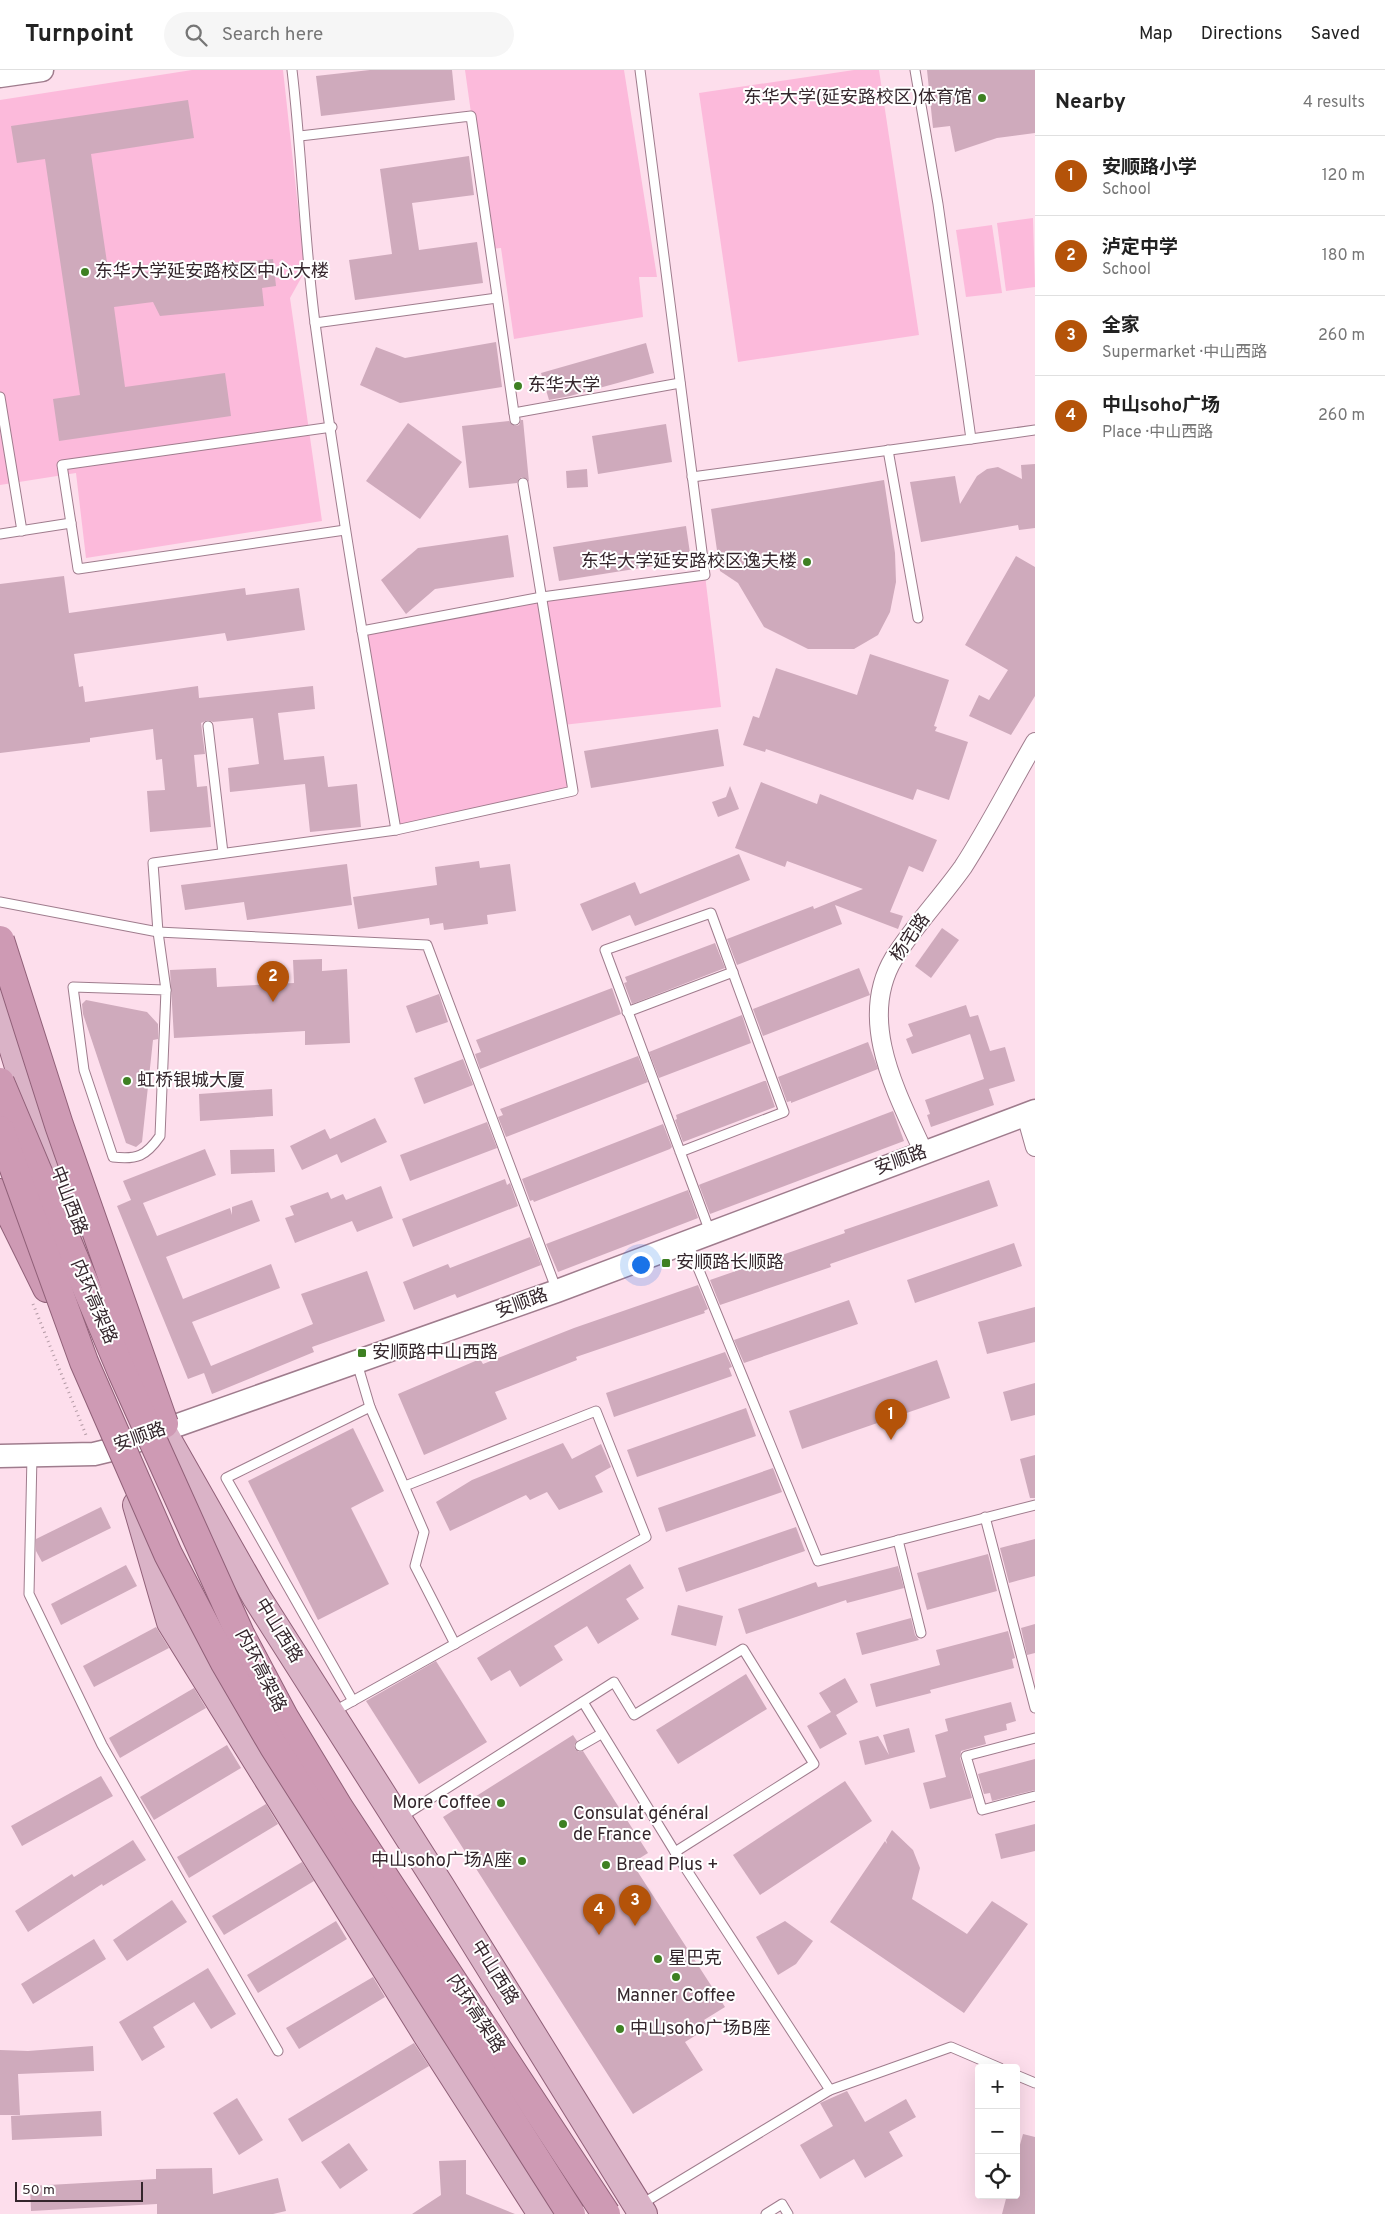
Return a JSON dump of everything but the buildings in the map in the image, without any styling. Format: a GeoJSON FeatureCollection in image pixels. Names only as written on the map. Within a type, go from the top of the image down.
{"type":"FeatureCollection","features":[{"type":"Feature","properties":{"kind":"highway"},"geometry":{"type":"LineString","coordinates":[[0,940],[59,1125],[113,1283],[240,1634]]}},
{"type":"Feature","properties":{"kind":"highway","name":"内环高架路"},"geometry":{"type":"LineString","coordinates":[[0,1082],[122,1372],[240,1634],[284,1718],[339,1808],[606,2214]]}},
{"type":"Feature","properties":{"kind":"highway","name":"内环高架路"},"geometry":{"type":"LineString","coordinates":[[0,1130],[84,1362],[168,1554],[230,1671],[279,1755],[571,2214]]}},
{"type":"Feature","properties":{"kind":"highway"},"geometry":{"type":"LineString","coordinates":[[0,1193],[84,1362]]}},
{"type":"Feature","properties":{"kind":"main road","name":"中山西路"},"geometry":{"type":"LineString","coordinates":[[0,1004],[30,1099],[95,1272],[161,1431],[257,1598],[342,1707],[398,1819],[641,2210]]}},
{"type":"Feature","properties":{"kind":"main road"},"geometry":{"type":"LineString","coordinates":[[0,1136],[107,1451],[172,1622],[418,2020],[542,2214]]}},
{"type":"Feature","properties":{"kind":"street"},"geometry":{"type":"LineString","coordinates":[[0,76],[42,70]]}},
{"type":"Feature","properties":{"kind":"street","name":"杨宅路"},"geometry":{"type":"LineString","coordinates":[[924,1153],[895,1088],[882,1043],[879,1010],[885,977],[894,959],[963,866],[1035,742]]}},
{"type":"Feature","properties":{"kind":"street"},"geometry":{"type":"LineString","coordinates":[[1030,1113],[1035,1147]]}},
{"type":"Feature","properties":{"kind":"street","name":"安顺路"},"geometry":{"type":"LineString","coordinates":[[0,1456],[107,1451],[557,1291],[1030,1113]]}},
{"type":"Feature","properties":{"kind":"lane"},"geometry":{"type":"LineString","coordinates":[[292,70],[300,136],[315,323],[332,428],[345,530],[396,830]]}},
{"type":"Feature","properties":{"kind":"lane"},"geometry":{"type":"LineString","coordinates":[[362,630],[542,597],[705,575],[640,70]]}},
{"type":"Feature","properties":{"kind":"lane"},"geometry":{"type":"LineString","coordinates":[[916,70],[938,204],[971,439]]}},
{"type":"Feature","properties":{"kind":"lane"},"geometry":{"type":"LineString","coordinates":[[300,136],[471,116],[514,416],[680,383]]}},
{"type":"Feature","properties":{"kind":"lane"},"geometry":{"type":"LineString","coordinates":[[315,323],[497,298]]}},
{"type":"Feature","properties":{"kind":"lane"},"geometry":{"type":"LineString","coordinates":[[0,397],[22,530]]}},
{"type":"Feature","properties":{"kind":"lane"},"geometry":{"type":"LineString","coordinates":[[332,428],[62,465],[78,569],[345,530]]}},
{"type":"Feature","properties":{"kind":"lane"},"geometry":{"type":"LineString","coordinates":[[692,477],[1035,430]]}},
{"type":"Feature","properties":{"kind":"lane"},"geometry":{"type":"LineString","coordinates":[[888,450],[918,618]]}},
{"type":"Feature","properties":{"kind":"lane"},"geometry":{"type":"LineString","coordinates":[[166,990],[73,987],[84,1070],[113,1157],[132,1160],[151,1149],[160,1136],[166,990],[158,932],[153,863],[396,830],[573,791],[523,483]]}},
{"type":"Feature","properties":{"kind":"lane"},"geometry":{"type":"LineString","coordinates":[[0,534],[71,523]]}},
{"type":"Feature","properties":{"kind":"lane"},"geometry":{"type":"LineString","coordinates":[[208,726],[222,853]]}},
{"type":"Feature","properties":{"kind":"lane"},"geometry":{"type":"LineString","coordinates":[[0,902],[158,932],[427,945],[557,1291]]}},
{"type":"Feature","properties":{"kind":"lane"},"geometry":{"type":"LineString","coordinates":[[680,1152],[784,1112],[711,913],[605,950],[710,1233]]}},
{"type":"Feature","properties":{"kind":"lane"},"geometry":{"type":"LineString","coordinates":[[627,1012],[733,972]]}},
{"type":"Feature","properties":{"kind":"lane"},"geometry":{"type":"LineString","coordinates":[[687,1241],[818,1561],[1035,1505]]}},
{"type":"Feature","properties":{"kind":"lane"},"geometry":{"type":"LineString","coordinates":[[357,1362],[370,1407],[424,1532],[415,1566],[455,1644]]}},
{"type":"Feature","properties":{"kind":"lane"},"geometry":{"type":"LineString","coordinates":[[370,1407],[226,1478],[342,1707],[646,1537],[596,1411],[405,1486]]}},
{"type":"Feature","properties":{"kind":"lane"},"geometry":{"type":"LineString","coordinates":[[32,1456],[29,1594],[102,1745],[278,2052]]}},
{"type":"Feature","properties":{"kind":"lane"},"geometry":{"type":"LineString","coordinates":[[985,1518],[1035,1708]]}},
{"type":"Feature","properties":{"kind":"lane"},"geometry":{"type":"LineString","coordinates":[[898,1540],[921,1633]]}},
{"type":"Feature","properties":{"kind":"lane"},"geometry":{"type":"LineString","coordinates":[[398,1819],[614,1682],[634,1715],[743,1649],[814,1764],[675,1852]]}},
{"type":"Feature","properties":{"kind":"lane"},"geometry":{"type":"LineString","coordinates":[[583,1702],[675,1852],[830,2090]]}},
{"type":"Feature","properties":{"kind":"lane"},"geometry":{"type":"LineString","coordinates":[[580,1746],[601,1734]]}},
{"type":"Feature","properties":{"kind":"lane"},"geometry":{"type":"LineString","coordinates":[[1035,1738],[966,1756],[982,1810],[1035,1796]]}},
{"type":"Feature","properties":{"kind":"lane"},"geometry":{"type":"LineString","coordinates":[[641,2210],[830,2090],[951,2047],[991,2064]]}},
{"type":"Feature","properties":{"kind":"lane"},"geometry":{"type":"LineString","coordinates":[[1020,2077],[1035,2083]]}},
{"type":"Feature","properties":{"kind":"lane"},"geometry":{"type":"LineString","coordinates":[[766,2214],[782,2204],[788,2214]]}},
{"type":"Feature","properties":{"kind":"path"},"geometry":{"type":"LineString","coordinates":[[30,1298],[107,1451]]}},
{"type":"Feature","properties":{"kind":"shaded area"},"geometry":{"type":"Polygon","coordinates":[[[192,70],[283,70],[305,271],[290,298],[322,521],[86,558],[76,473],[0,485],[0,100],[192,70]]]}},
{"type":"Feature","properties":{"kind":"shaded area"},"geometry":{"type":"Polygon","coordinates":[[[465,70],[624,70],[657,277],[639,277],[643,317],[514,339],[501,248],[490,249],[465,70]]]}},
{"type":"Feature","properties":{"kind":"shaded area"},"geometry":{"type":"Polygon","coordinates":[[[854,70],[879,70],[919,335],[738,362],[699,93],[854,70]]]}},
{"type":"Feature","properties":{"kind":"shaded area"},"geometry":{"type":"Polygon","coordinates":[[[1033,218],[1035,287],[1006,291],[997,223],[1033,218]]]}},
{"type":"Feature","properties":{"kind":"shaded area"},"geometry":{"type":"Polygon","coordinates":[[[992,225],[1002,293],[966,297],[956,230],[992,225]]]}},
{"type":"Feature","properties":{"kind":"shaded area"},"geometry":{"type":"Polygon","coordinates":[[[705,575],[721,707],[563,725],[573,791],[396,830],[362,631],[705,575]]]}},
{"type":"Feature","properties":{"kind":"place","name":"东华大学(延安路校区)体育馆"},"geometry":{"type":"Point","coordinates":[982,98]}},
{"type":"Feature","properties":{"kind":"place","name":"东华大学延安路校区中心大楼"},"geometry":{"type":"Point","coordinates":[85,272]}},
{"type":"Feature","properties":{"kind":"place","name":"东华大学"},"geometry":{"type":"Point","coordinates":[518,386]}},
{"type":"Feature","properties":{"kind":"place","name":"东华大学延安路校区逸夫楼"},"geometry":{"type":"Point","coordinates":[807,562]}},
{"type":"Feature","properties":{"kind":"place","name":"泸定中学"},"geometry":{"type":"Point","coordinates":[273,1002]}},
{"type":"Feature","properties":{"kind":"place","name":"虹桥银城大厦"},"geometry":{"type":"Point","coordinates":[127,1081]}},
{"type":"Feature","properties":{"kind":"place","name":"安顺路长顺路"},"geometry":{"type":"Point","coordinates":[666,1263]}},
{"type":"Feature","properties":{"kind":"place","name":"安顺路中山西路"},"geometry":{"type":"Point","coordinates":[362,1353]}},
{"type":"Feature","properties":{"kind":"place","name":"安顺路小学"},"geometry":{"type":"Point","coordinates":[891,1440]}},
{"type":"Feature","properties":{"kind":"place","name":"More Coffee"},"geometry":{"type":"Point","coordinates":[501,1803]}},
{"type":"Feature","properties":{"kind":"place","name":"Consulat général de France"},"geometry":{"type":"Point","coordinates":[563,1824]}},
{"type":"Feature","properties":{"kind":"place","name":"中山soho广场A座"},"geometry":{"type":"Point","coordinates":[522,1861]}},
{"type":"Feature","properties":{"kind":"place","name":"Bread Plus +"},"geometry":{"type":"Point","coordinates":[606,1865]}},
{"type":"Feature","properties":{"kind":"place","name":"全家"},"geometry":{"type":"Point","coordinates":[635,1926]}},
{"type":"Feature","properties":{"kind":"place","name":"中山soho广场"},"geometry":{"type":"Point","coordinates":[599,1935]}},
{"type":"Feature","properties":{"kind":"place","name":"星巴克"},"geometry":{"type":"Point","coordinates":[658,1959]}},
{"type":"Feature","properties":{"kind":"place","name":"Manner Coffee"},"geometry":{"type":"Point","coordinates":[676,1977]}},
{"type":"Feature","properties":{"kind":"place","name":"中山soho广场B座"},"geometry":{"type":"Point","coordinates":[620,2029]}}]}
